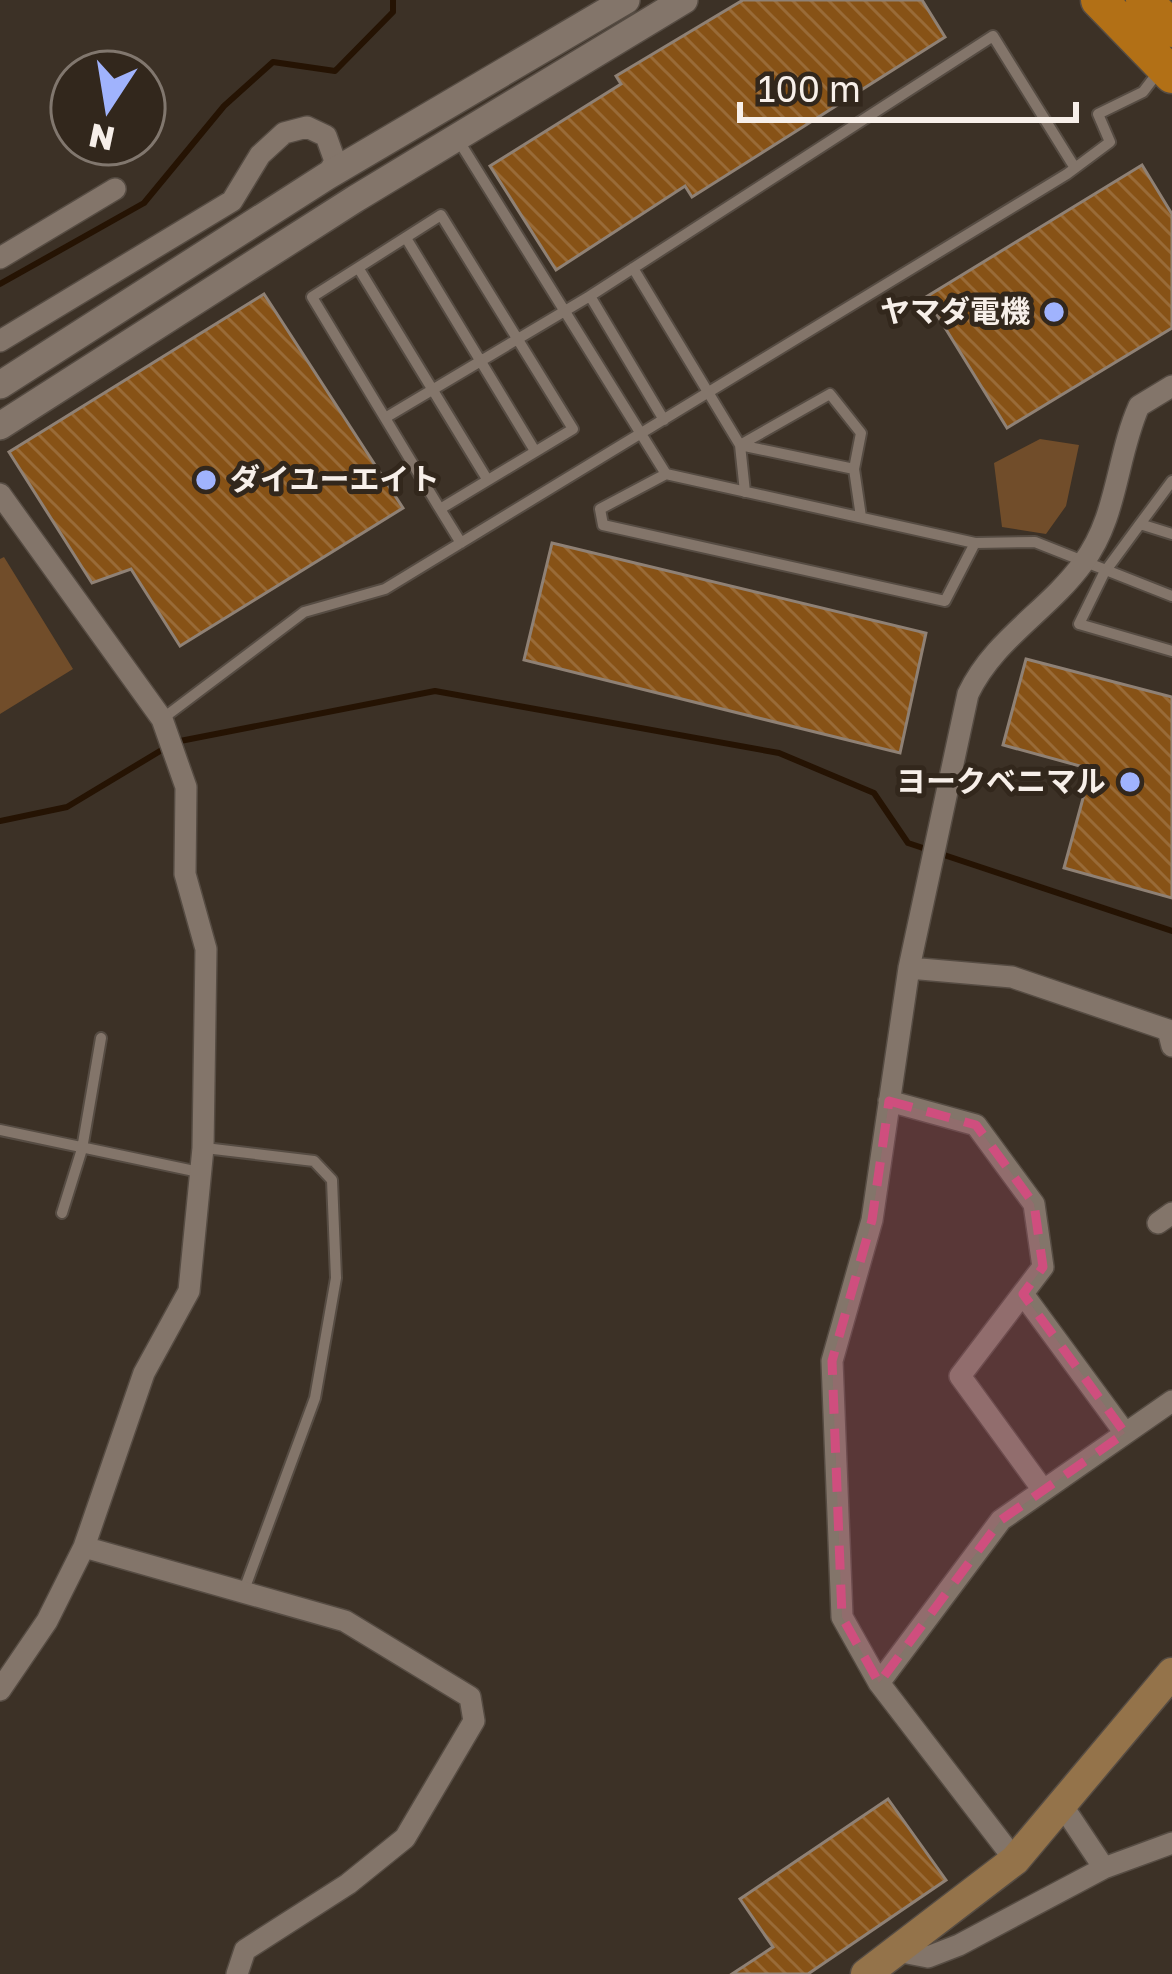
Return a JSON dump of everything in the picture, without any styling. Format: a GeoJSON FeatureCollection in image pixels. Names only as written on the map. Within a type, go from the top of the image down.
{"type":"FeatureCollection","features":[{"type":"Feature","properties":{"kind":"highway"},"geometry":{"type":"LineString","coordinates":[[1100,0],[1168,70]]}},
{"type":"Feature","properties":{"kind":"highway"},"geometry":{"type":"LineString","coordinates":[[1144,0],[1172,29]]}},
{"type":"Feature","properties":{"kind":"main road"},"geometry":{"type":"LineString","coordinates":[[866,1974],[902,1952],[1015,1861],[1064,1808],[1172,1673]]}},
{"type":"Feature","properties":{"kind":"street"},"geometry":{"type":"LineString","coordinates":[[0,385],[327,176],[626,0]]}},
{"type":"Feature","properties":{"kind":"street"},"geometry":{"type":"LineString","coordinates":[[0,426],[457,137],[684,0]]}},
{"type":"Feature","properties":{"kind":"street"},"geometry":{"type":"LineString","coordinates":[[0,341],[232,201],[260,155],[284,133],[307,127],[326,136],[335,161],[327,176]]}},
{"type":"Feature","properties":{"kind":"street"},"geometry":{"type":"LineString","coordinates":[[0,258],[116,189]]}},
{"type":"Feature","properties":{"kind":"street"},"geometry":{"type":"LineString","coordinates":[[1015,1861],[879,1684],[842,1617],[832,1360],[872,1220],[909,968],[968,694],[981,667],[1094,568],[1139,406],[1172,386]]}},
{"type":"Feature","properties":{"kind":"street"},"geometry":{"type":"LineString","coordinates":[[0,494],[163,719],[186,788],[185,874],[206,949],[203,1148],[189,1291],[144,1373],[84,1547],[47,1621],[0,1690]]}},
{"type":"Feature","properties":{"kind":"street"},"geometry":{"type":"LineString","coordinates":[[909,968],[1012,977],[1168,1030],[1172,1046]]}},
{"type":"Feature","properties":{"kind":"street"},"geometry":{"type":"LineString","coordinates":[[890,1101],[976,1125],[1034,1204],[1043,1267],[961,1376],[1043,1490]]}},
{"type":"Feature","properties":{"kind":"street"},"geometry":{"type":"LineString","coordinates":[[1023,1294],[1125,1433]]}},
{"type":"Feature","properties":{"kind":"street"},"geometry":{"type":"LineString","coordinates":[[879,1684],[1000,1520],[1172,1401]]}},
{"type":"Feature","properties":{"kind":"street"},"geometry":{"type":"LineString","coordinates":[[84,1547],[345,1621],[470,1697],[474,1721],[405,1838],[348,1884],[245,1950],[237,1974]]}},
{"type":"Feature","properties":{"kind":"street"},"geometry":{"type":"LineString","coordinates":[[1064,1808],[1105,1868]]}},
{"type":"Feature","properties":{"kind":"street"},"geometry":{"type":"LineString","coordinates":[[902,1952],[928,1957],[959,1945],[1105,1868],[1172,1843]]}},
{"type":"Feature","properties":{"kind":"lane"},"geometry":{"type":"LineString","coordinates":[[385,418],[590,296],[992,35],[1075,168]]}},
{"type":"Feature","properties":{"kind":"lane"},"geometry":{"type":"LineString","coordinates":[[163,719],[304,612],[385,590],[1075,168],[1110,142],[1098,114],[1143,92],[1168,70]]}},
{"type":"Feature","properties":{"kind":"lane"},"geometry":{"type":"LineString","coordinates":[[457,137],[666,475]]}},
{"type":"Feature","properties":{"kind":"lane"},"geometry":{"type":"LineString","coordinates":[[440,509],[573,429],[441,215],[312,297],[440,509],[461,543]]}},
{"type":"Feature","properties":{"kind":"lane"},"geometry":{"type":"LineString","coordinates":[[406,238],[535,451]]}},
{"type":"Feature","properties":{"kind":"lane"},"geometry":{"type":"LineString","coordinates":[[633,268],[740,445],[745,492]]}},
{"type":"Feature","properties":{"kind":"lane"},"geometry":{"type":"LineString","coordinates":[[359,269],[487,479]]}},
{"type":"Feature","properties":{"kind":"lane"},"geometry":{"type":"LineString","coordinates":[[590,296],[664,420]]}},
{"type":"Feature","properties":{"kind":"lane"},"geometry":{"type":"LineString","coordinates":[[740,445],[830,394],[861,433],[854,470],[861,518]]}},
{"type":"Feature","properties":{"kind":"lane"},"geometry":{"type":"LineString","coordinates":[[740,445],[854,470]]}},
{"type":"Feature","properties":{"kind":"lane"},"geometry":{"type":"LineString","coordinates":[[975,543],[945,601],[603,525],[600,508],[666,475],[975,543],[1035,542],[1172,596]]}},
{"type":"Feature","properties":{"kind":"lane"},"geometry":{"type":"LineString","coordinates":[[1172,481],[1140,524],[1094,568],[1079,624],[1172,651]]}},
{"type":"Feature","properties":{"kind":"lane"},"geometry":{"type":"LineString","coordinates":[[1140,524],[1172,534]]}},
{"type":"Feature","properties":{"kind":"lane"},"geometry":{"type":"LineString","coordinates":[[62,1213],[82,1149],[101,1038]]}},
{"type":"Feature","properties":{"kind":"lane"},"geometry":{"type":"LineString","coordinates":[[0,1130],[199,1172]]}},
{"type":"Feature","properties":{"kind":"lane"},"geometry":{"type":"LineString","coordinates":[[203,1148],[314,1161],[332,1180],[336,1278],[315,1398],[244,1590]]}},
{"type":"Feature","properties":{"kind":"highlighted area"},"geometry":{"type":"Polygon","coordinates":[[[889,1101],[976,1125],[1034,1204],[1043,1267],[1023,1294],[1125,1433],[1001,1520],[879,1683],[842,1617],[832,1361],[872,1220],[889,1101]]]}},
{"type":"Feature","properties":{"kind":"shaded area"},"geometry":{"type":"Polygon","coordinates":[[[1040,439],[1079,445],[1066,506],[1046,534],[1002,527],[994,463],[1040,439]]]}},
{"type":"Feature","properties":{"kind":"shaded area"},"geometry":{"type":"Polygon","coordinates":[[[4,557],[73,669],[0,714],[0,559],[4,557]]]}},
{"type":"Feature","properties":{"kind":"building"},"geometry":{"type":"Polygon","coordinates":[[[743,0],[922,0],[945,37],[692,197],[685,186],[556,270],[490,166],[621,84],[616,76],[743,0]]]}},
{"type":"Feature","properties":{"kind":"building","name":"ヤマダ電機"},"geometry":{"type":"Polygon","coordinates":[[[1142,165],[1172,214],[1172,328],[1007,428],[926,297],[1142,165]]]}},
{"type":"Feature","properties":{"kind":"building","name":"ダイユーエイト"},"geometry":{"type":"Polygon","coordinates":[[[264,294],[403,508],[180,646],[131,569],[92,583],[9,452],[264,294]]]}},
{"type":"Feature","properties":{"kind":"building"},"geometry":{"type":"Polygon","coordinates":[[[552,543],[926,633],[900,753],[524,660],[552,543]]]}},
{"type":"Feature","properties":{"kind":"building","name":"ヨークベニマル"},"geometry":{"type":"Polygon","coordinates":[[[1026,659],[1172,697],[1172,898],[1064,868],[1091,769],[1003,745],[1026,659]]]}},
{"type":"Feature","properties":{"kind":"building"},"geometry":{"type":"Polygon","coordinates":[[[888,1799],[946,1880],[808,1974],[732,1974],[773,1947],[740,1899],[888,1799]]]}},
{"type":"Feature","properties":{"kind":"waterway"},"geometry":{"type":"LineString","coordinates":[[0,284],[144,203],[224,106],[273,62],[335,71],[393,12],[393,0]]}},
{"type":"Feature","properties":{"kind":"waterway"},"geometry":{"type":"LineString","coordinates":[[0,821],[67,807],[175,742],[435,691],[779,753],[874,793],[908,843],[1172,931]]}},
{"type":"Feature","properties":{"kind":"place","name":"ヤマダ電機"},"geometry":{"type":"Point","coordinates":[1054,312]}},
{"type":"Feature","properties":{"kind":"place","name":"ダイユーエイト"},"geometry":{"type":"Point","coordinates":[206,480]}},
{"type":"Feature","properties":{"kind":"place","name":"ヨークベニマル"},"geometry":{"type":"Point","coordinates":[1130,782]}}]}
